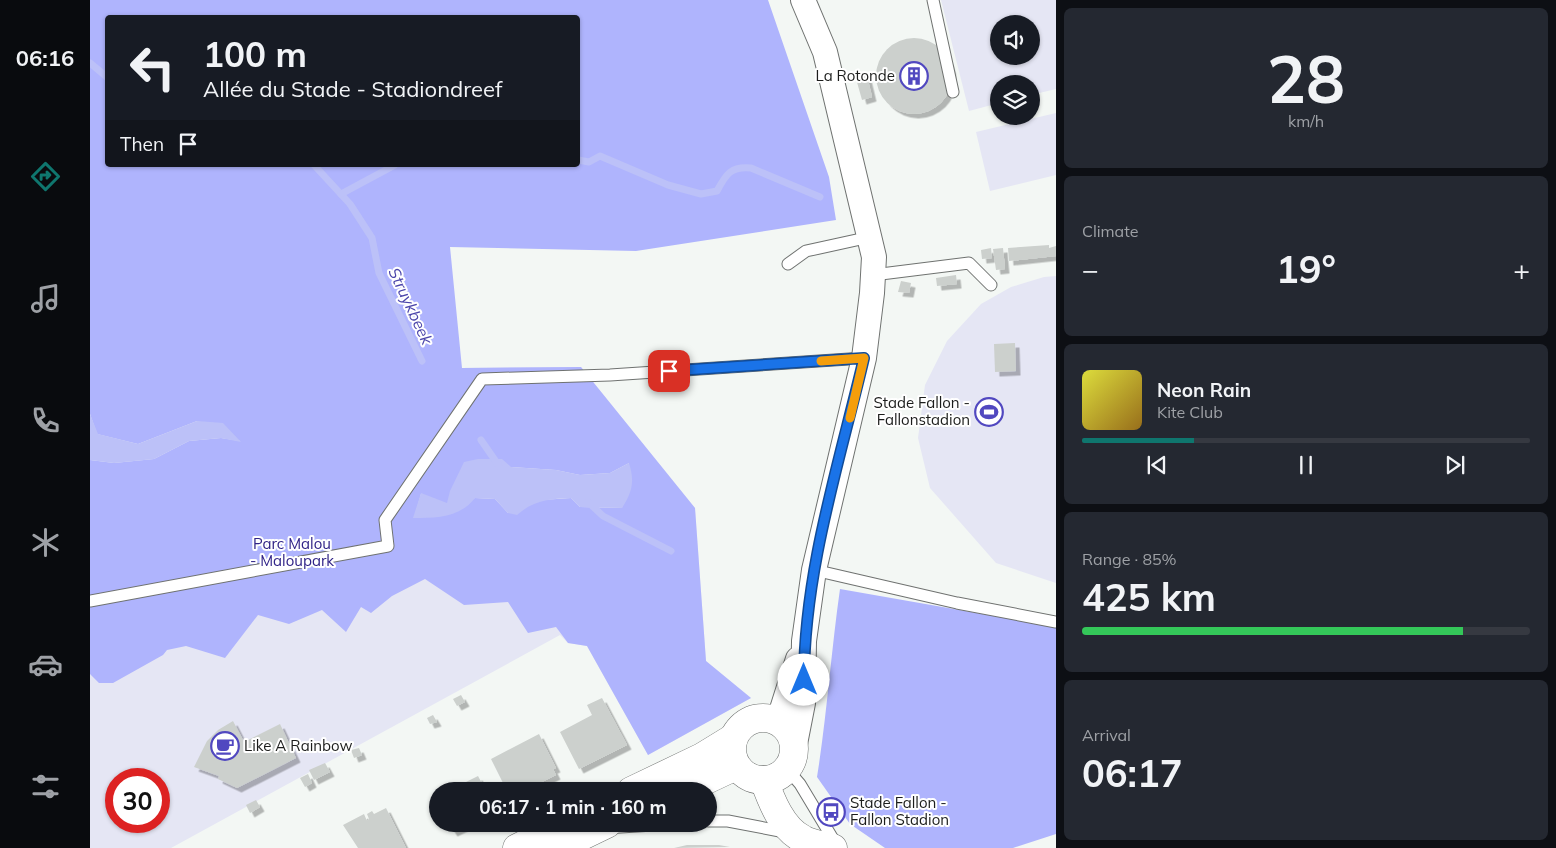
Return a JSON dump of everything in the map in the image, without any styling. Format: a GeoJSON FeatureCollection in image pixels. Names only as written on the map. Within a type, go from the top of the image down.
{"type":"FeatureCollection","features":[{"type":"Feature","properties":{"kind":"street"},"geometry":{"type":"LineString","coordinates":[[803,0],[824,52],[874,257],[864,358],[814,570],[804,641],[803,703],[780,769],[772,802],[787,825],[802,839],[833,848]]}},
{"type":"Feature","properties":{"kind":"street"},"geometry":{"type":"LineString","coordinates":[[778,722],[804,641]]}},
{"type":"Feature","properties":{"kind":"street"},"geometry":{"type":"LineString","coordinates":[[780,769],[753,779],[743,774],[736,766],[731,752],[733,738],[740,727],[752,719],[765,717],[778,722],[787,729],[792,738],[780,769],[808,824],[838,848]]}},
{"type":"Feature","properties":{"kind":"street"},"geometry":{"type":"LineString","coordinates":[[650,782],[702,757],[733,738]]}},
{"type":"Feature","properties":{"kind":"street"},"geometry":{"type":"LineString","coordinates":[[702,782],[736,766]]}},
{"type":"Feature","properties":{"kind":"street"},"geometry":{"type":"LineString","coordinates":[[517,848],[549,832]]}},
{"type":"Feature","properties":{"kind":"street"},"geometry":{"type":"LineString","coordinates":[[557,848],[589,832]]}},
{"type":"Feature","properties":{"kind":"lane"},"geometry":{"type":"LineString","coordinates":[[933,0],[953,92]]}},
{"type":"Feature","properties":{"kind":"lane"},"geometry":{"type":"LineString","coordinates":[[788,264],[806,251],[870,237]]}},
{"type":"Feature","properties":{"kind":"lane"},"geometry":{"type":"LineString","coordinates":[[873,274],[969,263],[991,285]]}},
{"type":"Feature","properties":{"kind":"lane"},"geometry":{"type":"LineString","coordinates":[[90,601],[388,546],[386,520],[482,378],[610,375],[864,358]]}},
{"type":"Feature","properties":{"kind":"lane"},"geometry":{"type":"LineString","coordinates":[[814,570],[957,603],[1056,622]]}},
{"type":"Feature","properties":{"kind":"lane"},"geometry":{"type":"LineString","coordinates":[[717,821],[777,829],[802,839]]}},
{"type":"Feature","properties":{"kind":"green space"},"geometry":{"type":"Polygon","coordinates":[[[90,0],[768,0],[829,177],[836,220],[636,251],[450,247],[462,368],[581,367],[695,508],[706,661],[751,698],[648,755],[587,646],[568,643],[556,627],[528,633],[508,602],[464,605],[425,579],[392,596],[371,613],[361,607],[346,632],[322,610],[289,624],[258,615],[225,658],[186,646],[167,650],[163,655],[113,683],[99,683],[90,674],[90,460],[114,463],[154,459],[189,441],[221,438],[240,441],[197,421],[138,444],[97,434],[90,414],[90,0]],[[629,463],[610,473],[580,475],[556,470],[511,467],[447,504],[421,494],[414,518],[475,498],[495,499],[508,513],[542,500],[571,498],[580,507],[622,508],[629,463]]]}},
{"type":"Feature","properties":{"kind":"green space"},"geometry":{"type":"Polygon","coordinates":[[[941,0],[1056,0],[1056,89],[1040,93],[1040,75],[990,75],[990,105],[969,111],[941,0]]]}},
{"type":"Feature","properties":{"kind":"green space"},"geometry":{"type":"Polygon","coordinates":[[[1056,113],[1056,175],[990,191],[976,132],[1005,125],[1040,125],[1040,117],[1056,113]]]}},
{"type":"Feature","properties":{"kind":"green space","name":"Parc Malou - Maloupark"},"geometry":{"type":"Polygon","coordinates":[[[90,232],[462,368],[581,367],[695,508],[706,661],[751,698],[648,755],[587,646],[568,643],[560,635],[171,848],[90,848],[90,232]]]}},
{"type":"Feature","properties":{"kind":"green space","name":"Stade Fallon - Fallonstadion"},"geometry":{"type":"Polygon","coordinates":[[[1056,276],[1056,583],[996,563],[930,488],[918,438],[925,385],[947,341],[981,304],[1011,287],[1044,277],[1056,276]]]}},
{"type":"Feature","properties":{"kind":"green space"},"geometry":{"type":"Polygon","coordinates":[[[840,589],[1056,627],[1056,834],[1013,848],[885,848],[850,824],[817,777],[840,589]]]}},
{"type":"Feature","properties":{"kind":"shaded area"},"geometry":{"type":"Polygon","coordinates":[[[90,414],[98,434],[138,444],[197,421],[223,423],[241,442],[221,438],[189,441],[154,459],[114,463],[90,460],[90,414]]]}},
{"type":"Feature","properties":{"kind":"shaded area"},"geometry":{"type":"Polygon","coordinates":[[[478,459],[502,459],[511,467],[556,470],[580,475],[610,473],[629,463],[632,487],[622,508],[580,507],[571,498],[563,498],[536,503],[517,515],[508,513],[495,499],[475,498],[462,510],[447,516],[413,518],[421,493],[447,503],[450,491],[464,462],[478,459]]]}},
{"type":"Feature","properties":{"kind":"building","name":"La Rotonde"},"geometry":{"type":"Polygon","coordinates":[[[914,38],[929,41],[941,49],[949,61],[952,76],[949,91],[941,103],[929,111],[914,114],[899,111],[887,103],[879,91],[876,76],[879,61],[887,49],[899,41],[914,38]]]}},
{"type":"Feature","properties":{"kind":"building"},"geometry":{"type":"Polygon","coordinates":[[[866,72],[872,97],[862,100],[855,75],[866,72]]]}},
{"type":"Feature","properties":{"kind":"building"},"geometry":{"type":"Polygon","coordinates":[[[1049,245],[1049,248],[1056,246],[1056,256],[1009,261],[1008,248],[1049,245]]]}},
{"type":"Feature","properties":{"kind":"building"},"geometry":{"type":"Polygon","coordinates":[[[991,248],[992,258],[982,259],[981,250],[991,248]]]}},
{"type":"Feature","properties":{"kind":"building"},"geometry":{"type":"Polygon","coordinates":[[[1003,248],[1005,269],[996,270],[993,249],[1003,248]]]}},
{"type":"Feature","properties":{"kind":"building"},"geometry":{"type":"Polygon","coordinates":[[[956,275],[957,284],[937,286],[936,278],[956,275]]]}},
{"type":"Feature","properties":{"kind":"building"},"geometry":{"type":"Polygon","coordinates":[[[901,281],[911,283],[909,293],[898,292],[901,281]]]}},
{"type":"Feature","properties":{"kind":"building"},"geometry":{"type":"Polygon","coordinates":[[[1015,343],[1016,371],[995,372],[994,344],[1015,343]]]}},
{"type":"Feature","properties":{"kind":"building"},"geometry":{"type":"Polygon","coordinates":[[[461,695],[465,702],[457,706],[453,699],[461,695]]]}},
{"type":"Feature","properties":{"kind":"building"},"geometry":{"type":"Polygon","coordinates":[[[602,698],[627,745],[579,769],[560,732],[592,715],[587,705],[602,698]]]}},
{"type":"Feature","properties":{"kind":"building"},"geometry":{"type":"Polygon","coordinates":[[[433,715],[437,722],[430,724],[427,718],[433,715]]]}},
{"type":"Feature","properties":{"kind":"building"},"geometry":{"type":"Polygon","coordinates":[[[233,721],[244,742],[280,724],[296,758],[237,788],[218,779],[219,776],[194,767],[207,741],[218,730],[233,721]]]}},
{"type":"Feature","properties":{"kind":"building"},"geometry":{"type":"Polygon","coordinates":[[[539,734],[556,768],[553,769],[556,775],[542,782],[502,782],[491,759],[539,734]]]}},
{"type":"Feature","properties":{"kind":"building"},"geometry":{"type":"Polygon","coordinates":[[[359,748],[362,755],[354,758],[351,750],[359,748]]]}},
{"type":"Feature","properties":{"kind":"building"},"geometry":{"type":"Polygon","coordinates":[[[325,763],[330,772],[314,780],[309,770],[325,763]]]}},
{"type":"Feature","properties":{"kind":"building"},"geometry":{"type":"Polygon","coordinates":[[[308,774],[312,783],[305,787],[300,778],[308,774]]]}},
{"type":"Feature","properties":{"kind":"building"},"geometry":{"type":"Polygon","coordinates":[[[478,776],[481,782],[466,782],[478,776]]]}},
{"type":"Feature","properties":{"kind":"building"},"geometry":{"type":"Polygon","coordinates":[[[256,800],[260,807],[250,813],[246,805],[256,800]]]}},
{"type":"Feature","properties":{"kind":"building"},"geometry":{"type":"Polygon","coordinates":[[[386,808],[406,848],[358,848],[343,825],[364,814],[367,821],[369,819],[367,814],[372,811],[374,814],[386,808]]]}},
{"type":"Feature","properties":{"kind":"building"},"geometry":{"type":"Polygon","coordinates":[[[687,845],[719,845],[730,847],[674,848],[687,845]]]}},
{"type":"Feature","properties":{"kind":"waterway","name":"Struykbeek"},"geometry":{"type":"LineString","coordinates":[[90,63],[105,76]]}},
{"type":"Feature","properties":{"kind":"waterway"},"geometry":{"type":"LineString","coordinates":[[580,160],[589,162],[600,156],[668,185],[701,194],[717,191],[730,172],[739,168],[751,168],[820,197]]}},
{"type":"Feature","properties":{"kind":"waterway","name":"Struykbeek"},"geometry":{"type":"LineString","coordinates":[[316,167],[350,204],[372,238],[379,273],[422,361]]}},
{"type":"Feature","properties":{"kind":"waterway"},"geometry":{"type":"LineString","coordinates":[[341,194],[391,167]]}},
{"type":"Feature","properties":{"kind":"waterway","name":"Struykbeek"},"geometry":{"type":"LineString","coordinates":[[481,440],[499,466]]}},
{"type":"Feature","properties":{"kind":"waterway","name":"Struykbeek"},"geometry":{"type":"LineString","coordinates":[[588,502],[603,516],[671,551]]}},
{"type":"Feature","properties":{"kind":"slow traffic"},"geometry":{"type":"LineString","coordinates":[[821,361],[864,358],[850,418]]}},
{"type":"Feature","properties":{"kind":"place","name":"La Rotonde"},"geometry":{"type":"Point","coordinates":[914,76]}},
{"type":"Feature","properties":{"kind":"place","name":"Stade Fallon - Fallonstadion"},"geometry":{"type":"Point","coordinates":[989,412]}},
{"type":"Feature","properties":{"kind":"place","name":"Like A Rainbow"},"geometry":{"type":"Point","coordinates":[225,746]}},
{"type":"Feature","properties":{"kind":"place","name":"Stade Fallon - Fallon Stadion"},"geometry":{"type":"Point","coordinates":[831,812]}},
{"type":"Feature","properties":{"kind":"route"},"geometry":{"type":"LineString","coordinates":[[669,371],[864,358],[814,570],[804,641],[804,680]]}}]}
